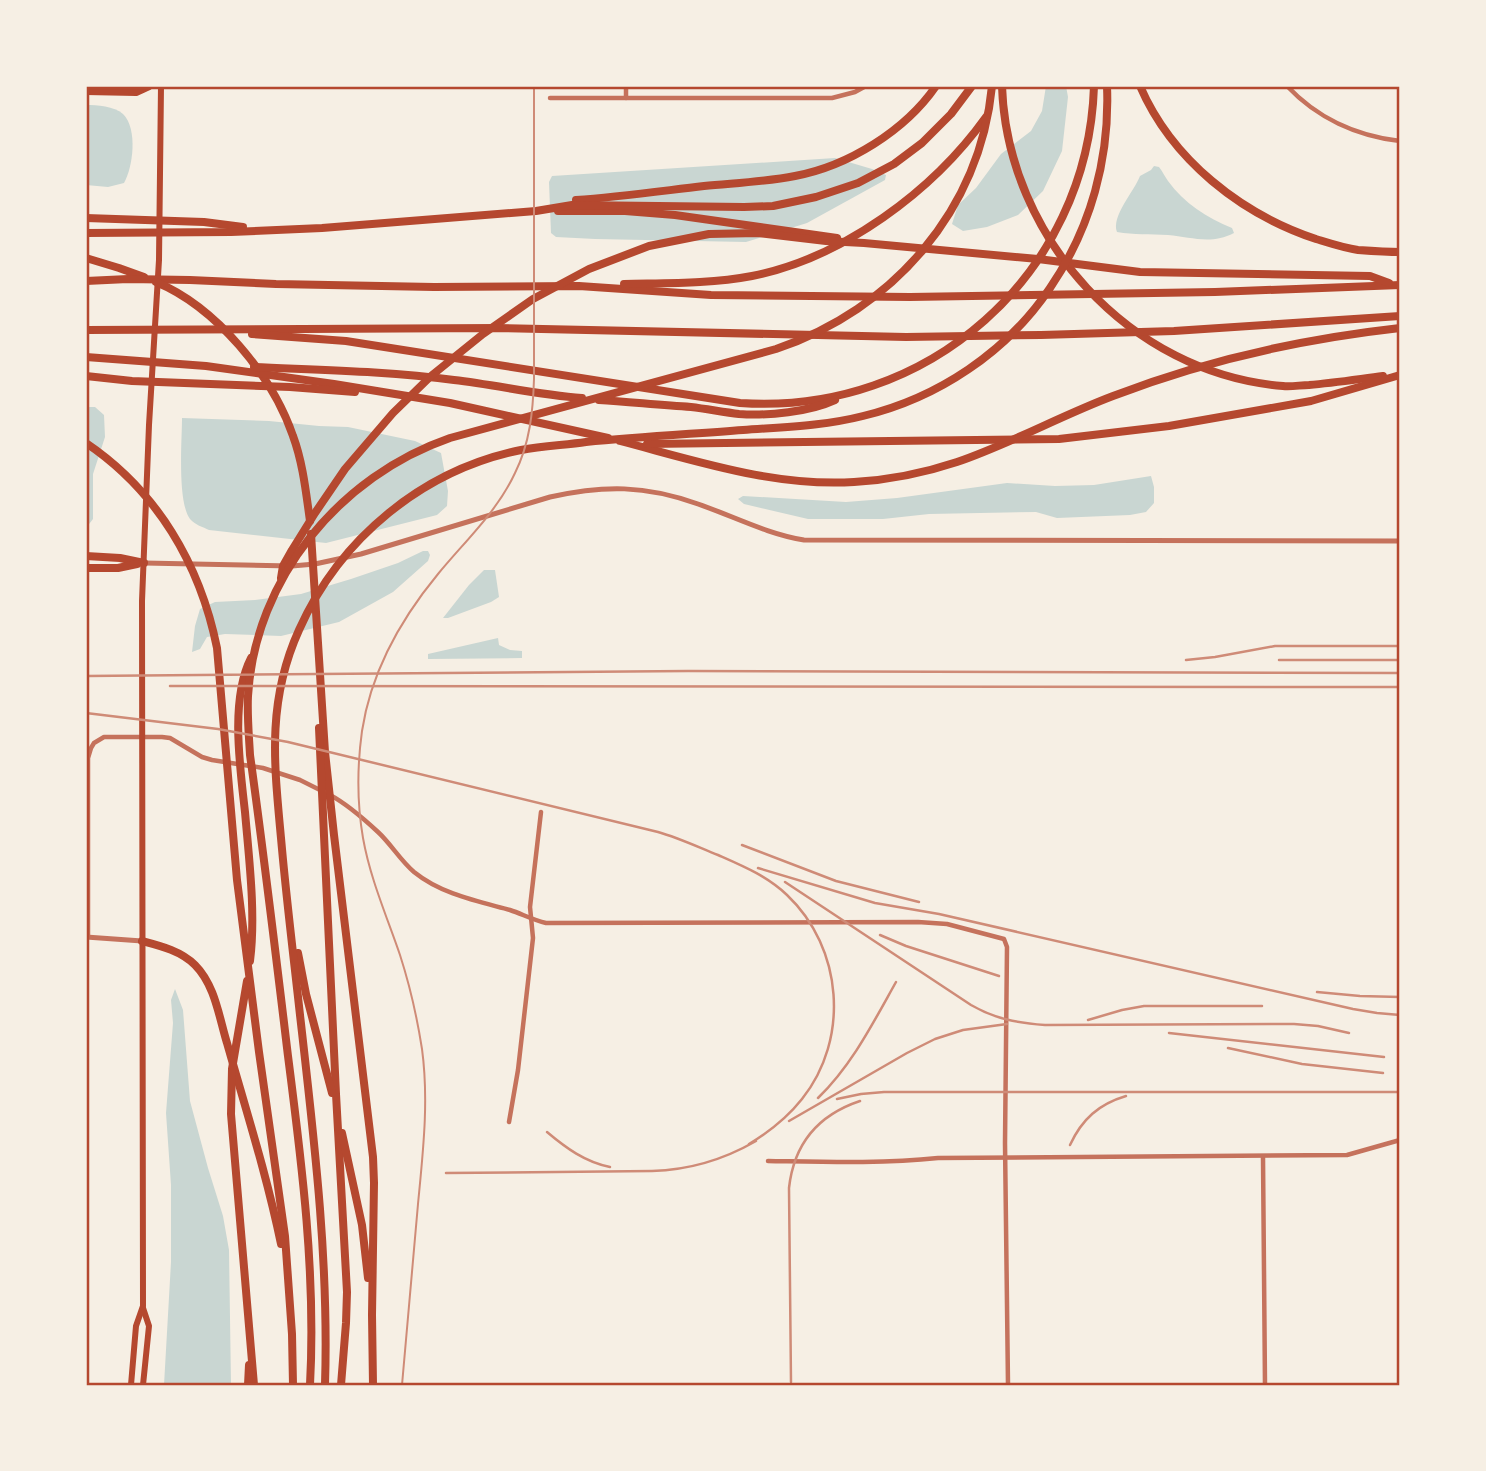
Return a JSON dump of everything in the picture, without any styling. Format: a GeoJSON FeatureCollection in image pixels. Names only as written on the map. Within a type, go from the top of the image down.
{"type":"FeatureCollection","features":[{"type":"Feature","properties":{"kind":"highway"},"geometry":{"type":"LineString","coordinates":[[86,91],[136,92],[149,86]]}},
{"type":"Feature","properties":{"kind":"highway"},"geometry":{"type":"LineString","coordinates":[[536,211],[571,200],[795,176],[829,166],[855,154],[896,128],[920,106],[936,86]]}},
{"type":"Feature","properties":{"kind":"highway"},"geometry":{"type":"LineString","coordinates":[[536,211],[572,205],[760,207],[816,197],[858,183],[894,164],[922,144],[951,114],[972,86]]}},
{"type":"Feature","properties":{"kind":"highway"},"geometry":{"type":"LineString","coordinates":[[310,1385],[312,1320],[309,1245],[248,723],[248,696],[255,650],[267,610],[280,582],[309,539],[340,504],[384,470],[421,449],[463,434],[776,349],[816,333],[862,306],[913,262],[939,230],[953,207],[966,183],[980,145],[992,86]]}},
{"type":"Feature","properties":{"kind":"highway"},"geometry":{"type":"LineString","coordinates":[[86,282],[128,279],[495,288],[709,281],[786,268],[881,220],[923,186],[958,153],[986,118],[1001,86]]}},
{"type":"Feature","properties":{"kind":"highway"},"geometry":{"type":"LineString","coordinates":[[1001,86],[1005,122],[1014,161],[1025,193],[1040,223],[1076,277],[1120,320],[1168,353],[1210,371],[1249,381],[1285,386],[1400,374]]}},
{"type":"Feature","properties":{"kind":"highway"},"geometry":{"type":"LineString","coordinates":[[206,366],[451,379],[557,397],[741,414],[820,407],[894,378],[940,354],[983,322],[1020,284],[1049,243],[1072,194],[1087,143],[1094,86]]}},
{"type":"Feature","properties":{"kind":"highway"},"geometry":{"type":"LineString","coordinates":[[325,1385],[321,1203],[286,895],[274,745],[281,684],[298,631],[321,588],[337,565],[387,513],[442,478],[478,462],[509,453],[567,444],[832,422],[885,411],[933,391],[967,370],[990,354],[1042,300],[1077,241],[1092,204],[1101,166],[1107,127],[1107,86]]}},
{"type":"Feature","properties":{"kind":"highway"},"geometry":{"type":"LineString","coordinates":[[1140,86],[1161,123],[1185,156],[1238,201],[1294,232],[1356,249],[1400,252]]}},
{"type":"Feature","properties":{"kind":"highway"},"geometry":{"type":"LineString","coordinates":[[86,233],[268,231],[536,211],[625,211],[675,215],[864,243]]}},
{"type":"Feature","properties":{"kind":"highway"},"geometry":{"type":"LineString","coordinates":[[86,218],[205,222],[268,231]]}},
{"type":"Feature","properties":{"kind":"highway"},"geometry":{"type":"LineString","coordinates":[[280,582],[283,566],[345,470],[417,389],[455,355],[533,299],[598,265],[649,246],[684,238],[758,233],[1038,259],[1140,272],[1370,276],[1397,285]]}},
{"type":"Feature","properties":{"kind":"highway"},"geometry":{"type":"LineString","coordinates":[[86,258],[175,291],[205,314],[248,356],[267,383],[293,435],[312,534],[328,780],[373,1157],[373,1385]]}},
{"type":"Feature","properties":{"kind":"highway"},"geometry":{"type":"LineString","coordinates":[[579,286],[711,295],[971,296],[1397,285]]}},
{"type":"Feature","properties":{"kind":"highway"},"geometry":{"type":"LineString","coordinates":[[86,330],[497,328],[905,337],[1174,331],[1400,316]]}},
{"type":"Feature","properties":{"kind":"highway"},"geometry":{"type":"LineString","coordinates":[[86,357],[183,363],[393,393],[554,425],[758,476],[810,482],[851,482],[916,474],[954,463],[1112,396],[1212,363],[1315,340],[1400,328]]}},
{"type":"Feature","properties":{"kind":"highway"},"geometry":{"type":"LineString","coordinates":[[194,329],[346,341],[740,403],[799,402],[850,393]]}},
{"type":"Feature","properties":{"kind":"highway"},"geometry":{"type":"LineString","coordinates":[[567,444],[1059,439],[1169,426],[1311,401],[1400,374]]}},
{"type":"Feature","properties":{"kind":"highway"},"geometry":{"type":"LineString","coordinates":[[86,376],[132,381],[393,393]]}},
{"type":"Feature","properties":{"kind":"highway"},"geometry":{"type":"LineString","coordinates":[[86,443],[134,484],[173,531],[200,586],[211,619],[217,648],[236,880],[287,1271],[293,1385]]}},
{"type":"Feature","properties":{"kind":"highway"},"geometry":{"type":"LineString","coordinates":[[86,556],[121,558],[144,563]]}},
{"type":"Feature","properties":{"kind":"highway"},"geometry":{"type":"LineString","coordinates":[[86,568],[118,568],[144,563]]}},
{"type":"Feature","properties":{"kind":"highway"},"geometry":{"type":"LineString","coordinates":[[254,1385],[230,1093],[252,947],[252,915],[239,755],[239,711],[246,667],[255,650]]}},
{"type":"Feature","properties":{"kind":"highway"},"geometry":{"type":"LineString","coordinates":[[321,666],[319,738],[345,1253],[346,1312],[341,1385]]}},
{"type":"Feature","properties":{"kind":"highway"},"geometry":{"type":"LineString","coordinates":[[286,895],[306,994],[322,1050],[362,1225],[372,1315]]}},
{"type":"Feature","properties":{"kind":"highway"},"geometry":{"type":"LineString","coordinates":[[142,941],[169,949],[195,965],[213,995],[283,1237]]}},
{"type":"Feature","properties":{"kind":"highway"},"geometry":{"type":"LineString","coordinates":[[248,1385],[250,1344]]}},
{"type":"Feature","properties":{"kind":"main road"},"geometry":{"type":"LineString","coordinates":[[143,1385],[149,1326],[143,1306],[142,626],[149,425],[159,260],[161,86]]}},
{"type":"Feature","properties":{"kind":"main road"},"geometry":{"type":"LineString","coordinates":[[131,1385],[136,1326],[143,1306]]}},
{"type":"Feature","properties":{"kind":"street"},"geometry":{"type":"LineString","coordinates":[[626,86],[626,98]]}},
{"type":"Feature","properties":{"kind":"street"},"geometry":{"type":"LineString","coordinates":[[550,98],[832,98],[866,86]]}},
{"type":"Feature","properties":{"kind":"street"},"geometry":{"type":"LineString","coordinates":[[1287,86],[1309,106],[1343,126],[1363,134],[1400,141]]}},
{"type":"Feature","properties":{"kind":"street"},"geometry":{"type":"LineString","coordinates":[[144,563],[292,566],[315,564],[361,554],[550,497],[581,490],[610,488],[650,490],[696,503],[772,533],[804,540],[1400,541]]}},
{"type":"Feature","properties":{"kind":"street"},"geometry":{"type":"LineString","coordinates":[[142,941],[87,937],[88,764],[94,743],[104,737],[170,738],[202,757],[263,768],[300,780],[339,800],[378,832],[403,861],[429,882],[477,902],[514,911],[546,923],[918,922],[947,924],[1004,939],[1007,947],[1007,1385]]}},
{"type":"Feature","properties":{"kind":"street"},"geometry":{"type":"LineString","coordinates":[[509,1122],[518,1070],[533,938],[530,907],[541,812]]}},
{"type":"Feature","properties":{"kind":"street"},"geometry":{"type":"LineString","coordinates":[[768,1161],[1347,1155],[1400,1140]]}},
{"type":"Feature","properties":{"kind":"street"},"geometry":{"type":"LineString","coordinates":[[1263,1157],[1265,1385]]}},
{"type":"Feature","properties":{"kind":"shaded area"},"geometry":{"type":"Polygon","coordinates":[[[1046,86],[1066,86],[1068,97],[1062,151],[1043,191],[1018,215],[987,227],[963,231],[952,224],[958,205],[976,188],[1001,154],[1031,131],[1042,111],[1046,86]]]}},
{"type":"Feature","properties":{"kind":"shaded area"},"geometry":{"type":"Polygon","coordinates":[[[86,105],[115,109],[128,121],[132,148],[130,168],[124,183],[108,187],[86,185],[86,105]]]}},
{"type":"Feature","properties":{"kind":"shaded area"},"geometry":{"type":"Polygon","coordinates":[[[835,158],[886,175],[885,180],[807,223],[746,242],[595,239],[556,237],[551,233],[549,182],[552,176],[835,158]]]}},
{"type":"Feature","properties":{"kind":"shaded area"},"geometry":{"type":"Polygon","coordinates":[[[1154,166],[1159,167],[1174,189],[1189,203],[1205,215],[1232,228],[1234,233],[1209,239],[1117,232],[1117,219],[1124,204],[1140,176],[1154,166]]]}},
{"type":"Feature","properties":{"kind":"shaded area"},"geometry":{"type":"Polygon","coordinates":[[[86,407],[95,407],[104,415],[105,437],[93,474],[93,519],[86,528],[86,407]]]}},
{"type":"Feature","properties":{"kind":"shaded area"},"geometry":{"type":"Polygon","coordinates":[[[182,418],[348,427],[415,441],[441,453],[448,491],[447,506],[437,515],[326,543],[209,530],[190,519],[183,499],[182,418]]]}},
{"type":"Feature","properties":{"kind":"shaded area"},"geometry":{"type":"Polygon","coordinates":[[[1151,476],[1154,503],[1146,512],[1130,515],[1057,518],[1036,512],[929,514],[883,519],[808,519],[744,504],[738,499],[743,496],[846,502],[1007,483],[1094,485],[1151,476]]]}},
{"type":"Feature","properties":{"kind":"shaded area"},"geometry":{"type":"Polygon","coordinates":[[[428,551],[430,555],[428,561],[393,592],[339,622],[281,636],[225,634],[207,637],[200,649],[192,652],[200,609],[215,602],[301,594],[398,563],[428,551]]]}},
{"type":"Feature","properties":{"kind":"shaded area"},"geometry":{"type":"Polygon","coordinates":[[[484,570],[495,570],[499,597],[443,618],[469,585],[484,570]]]}},
{"type":"Feature","properties":{"kind":"shaded area"},"geometry":{"type":"Polygon","coordinates":[[[498,638],[499,645],[522,651],[522,658],[428,659],[428,654],[498,638]]]}},
{"type":"Feature","properties":{"kind":"shaded area"},"geometry":{"type":"Polygon","coordinates":[[[175,989],[183,1010],[190,1101],[223,1216],[229,1250],[231,1385],[164,1385],[171,1262],[171,1185],[166,1113],[173,1023],[171,1000],[175,989]]]}},
{"type":"Feature","properties":{"kind":"tram line"},"geometry":{"type":"LineString","coordinates":[[402,1385],[423,1146],[424,1068],[407,978],[374,883],[363,838],[359,798],[360,744],[372,688],[389,648],[424,592],[499,501],[520,462],[527,439],[532,415],[534,379],[534,86]]}},
{"type":"Feature","properties":{"kind":"railway"},"geometry":{"type":"LineString","coordinates":[[1186,660],[1275,646],[1400,646]]}},
{"type":"Feature","properties":{"kind":"railway"},"geometry":{"type":"LineString","coordinates":[[1279,660],[1400,660]]}},
{"type":"Feature","properties":{"kind":"railway"},"geometry":{"type":"LineString","coordinates":[[86,676],[688,671],[1400,673]]}},
{"type":"Feature","properties":{"kind":"railway"},"geometry":{"type":"LineString","coordinates":[[170,686],[1400,687]]}},
{"type":"Feature","properties":{"kind":"railway"},"geometry":{"type":"LineString","coordinates":[[86,713],[218,729],[288,742],[658,832],[727,859],[771,882],[787,895],[806,917],[820,941],[834,994],[833,1022],[828,1049],[817,1075],[802,1099],[777,1124],[749,1144]]}},
{"type":"Feature","properties":{"kind":"railway"},"geometry":{"type":"LineString","coordinates":[[742,845],[836,881],[919,902]]}},
{"type":"Feature","properties":{"kind":"railway"},"geometry":{"type":"LineString","coordinates":[[758,868],[875,903],[939,914],[1353,1009],[1400,1015]]}},
{"type":"Feature","properties":{"kind":"railway"},"geometry":{"type":"LineString","coordinates":[[785,882],[971,1005],[1007,1020],[1045,1025],[1294,1024],[1349,1033]]}},
{"type":"Feature","properties":{"kind":"railway"},"geometry":{"type":"LineString","coordinates":[[880,935],[999,976]]}},
{"type":"Feature","properties":{"kind":"railway"},"geometry":{"type":"LineString","coordinates":[[818,1098],[852,1058],[896,982]]}},
{"type":"Feature","properties":{"kind":"railway"},"geometry":{"type":"LineString","coordinates":[[1317,992],[1400,997]]}},
{"type":"Feature","properties":{"kind":"railway"},"geometry":{"type":"LineString","coordinates":[[1088,1020],[1144,1006],[1262,1006]]}},
{"type":"Feature","properties":{"kind":"railway"},"geometry":{"type":"LineString","coordinates":[[789,1121],[935,1039],[963,1030],[1007,1024]]}},
{"type":"Feature","properties":{"kind":"railway"},"geometry":{"type":"LineString","coordinates":[[1169,1033],[1384,1057]]}},
{"type":"Feature","properties":{"kind":"railway"},"geometry":{"type":"LineString","coordinates":[[1228,1048],[1302,1064],[1383,1073]]}},
{"type":"Feature","properties":{"kind":"railway"},"geometry":{"type":"LineString","coordinates":[[837,1099],[884,1092],[1400,1092]]}},
{"type":"Feature","properties":{"kind":"railway"},"geometry":{"type":"LineString","coordinates":[[1070,1145],[1092,1114],[1108,1103],[1126,1096]]}},
{"type":"Feature","properties":{"kind":"railway"},"geometry":{"type":"LineString","coordinates":[[791,1382],[789,1188],[792,1172],[803,1144],[820,1123],[832,1114],[860,1101]]}},
{"type":"Feature","properties":{"kind":"railway"},"geometry":{"type":"LineString","coordinates":[[547,1132],[576,1154],[610,1167]]}},
{"type":"Feature","properties":{"kind":"railway"},"geometry":{"type":"LineString","coordinates":[[446,1173],[680,1169],[731,1154],[756,1141]]}}]}
